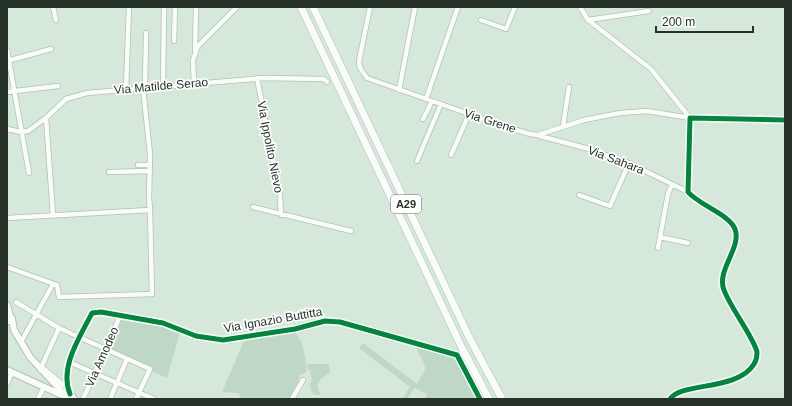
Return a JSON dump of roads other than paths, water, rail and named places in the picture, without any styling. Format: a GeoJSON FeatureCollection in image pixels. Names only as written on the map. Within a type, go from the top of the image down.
{"type":"FeatureCollection","features":[{"type":"Feature","properties":{"kind":"highway","name":"A29"},"geometry":{"type":"LineString","coordinates":[[301,7],[462,348],[489,399]]}},
{"type":"Feature","properties":{"kind":"highway","name":"A29"},"geometry":{"type":"LineString","coordinates":[[313,7],[468,337],[502,399]]}},
{"type":"Feature","properties":{"kind":"main road"},"geometry":{"type":"LineString","coordinates":[[7,305],[9,320],[21,342],[54,383],[71,396]]}},
{"type":"Feature","properties":{"kind":"main road"},"geometry":{"type":"LineString","coordinates":[[10,371],[71,396]]}},
{"type":"Feature","properties":{"kind":"street"},"geometry":{"type":"LineString","coordinates":[[53,7],[56,20]]}},
{"type":"Feature","properties":{"kind":"street"},"geometry":{"type":"LineString","coordinates":[[126,90],[129,7]]}},
{"type":"Feature","properties":{"kind":"street"},"geometry":{"type":"LineString","coordinates":[[163,87],[164,7]]}},
{"type":"Feature","properties":{"kind":"street"},"geometry":{"type":"LineString","coordinates":[[174,41],[175,7]]}},
{"type":"Feature","properties":{"kind":"street"},"geometry":{"type":"LineString","coordinates":[[194,84],[196,7]]}},
{"type":"Feature","properties":{"kind":"street"},"geometry":{"type":"LineString","coordinates":[[194,53],[208,34],[237,7]]}},
{"type":"Feature","properties":{"kind":"street","name":"Via Grene"},"geometry":{"type":"LineString","coordinates":[[370,7],[359,61],[360,68],[367,78],[530,134],[538,135],[563,126],[600,117],[640,111],[654,111],[690,118],[785,120]]}},
{"type":"Feature","properties":{"kind":"street"},"geometry":{"type":"LineString","coordinates":[[399,90],[415,7]]}},
{"type":"Feature","properties":{"kind":"street"},"geometry":{"type":"LineString","coordinates":[[426,99],[458,7]]}},
{"type":"Feature","properties":{"kind":"street"},"geometry":{"type":"LineString","coordinates":[[481,20],[506,29],[515,7]]}},
{"type":"Feature","properties":{"kind":"street"},"geometry":{"type":"LineString","coordinates":[[580,7],[588,20],[651,69],[690,118],[688,192]]}},
{"type":"Feature","properties":{"kind":"street"},"geometry":{"type":"LineString","coordinates":[[588,20],[649,11]]}},
{"type":"Feature","properties":{"kind":"street"},"geometry":{"type":"LineString","coordinates":[[55,284],[59,298],[152,294],[149,171],[150,154],[144,88],[146,33]]}},
{"type":"Feature","properties":{"kind":"street"},"geometry":{"type":"LineString","coordinates":[[8,60],[51,49]]}},
{"type":"Feature","properties":{"kind":"street"},"geometry":{"type":"LineString","coordinates":[[7,50],[29,173]]}},
{"type":"Feature","properties":{"kind":"street","name":"Via Matilde Serao"},"geometry":{"type":"LineString","coordinates":[[22,132],[36,126],[69,96],[87,93],[257,78],[324,79],[327,82]]}},
{"type":"Feature","properties":{"kind":"street","name":"Via Ippolito Nievo"},"geometry":{"type":"LineString","coordinates":[[257,78],[280,196],[281,215]]}},
{"type":"Feature","properties":{"kind":"street"},"geometry":{"type":"LineString","coordinates":[[7,92],[58,86]]}},
{"type":"Feature","properties":{"kind":"street"},"geometry":{"type":"LineString","coordinates":[[563,126],[569,88]]}},
{"type":"Feature","properties":{"kind":"street"},"geometry":{"type":"LineString","coordinates":[[423,118],[432,101]]}},
{"type":"Feature","properties":{"kind":"street"},"geometry":{"type":"LineString","coordinates":[[417,161],[441,104]]}},
{"type":"Feature","properties":{"kind":"street"},"geometry":{"type":"LineString","coordinates":[[451,155],[469,114]]}},
{"type":"Feature","properties":{"kind":"street"},"geometry":{"type":"LineString","coordinates":[[46,118],[53,215]]}},
{"type":"Feature","properties":{"kind":"street"},"geometry":{"type":"LineString","coordinates":[[7,129],[22,132]]}},
{"type":"Feature","properties":{"kind":"street","name":"Via Sahara"},"geometry":{"type":"LineString","coordinates":[[540,136],[589,149],[629,163],[688,192],[693,198],[726,219],[735,229],[735,239],[723,275],[722,285],[728,300],[754,346],[756,357],[754,364],[734,379],[678,392],[670,399]]}},
{"type":"Feature","properties":{"kind":"street"},"geometry":{"type":"LineString","coordinates":[[579,195],[610,206],[629,163]]}},
{"type":"Feature","properties":{"kind":"street"},"geometry":{"type":"LineString","coordinates":[[138,165],[149,165]]}},
{"type":"Feature","properties":{"kind":"street"},"geometry":{"type":"LineString","coordinates":[[109,172],[149,171]]}},
{"type":"Feature","properties":{"kind":"street"},"geometry":{"type":"LineString","coordinates":[[658,248],[668,194],[672,184]]}},
{"type":"Feature","properties":{"kind":"street"},"geometry":{"type":"LineString","coordinates":[[253,207],[351,231]]}},
{"type":"Feature","properties":{"kind":"street"},"geometry":{"type":"LineString","coordinates":[[7,218],[150,210]]}},
{"type":"Feature","properties":{"kind":"street"},"geometry":{"type":"LineString","coordinates":[[660,237],[688,243]]}},
{"type":"Feature","properties":{"kind":"street"},"geometry":{"type":"LineString","coordinates":[[7,267],[55,284]]}},
{"type":"Feature","properties":{"kind":"street"},"geometry":{"type":"LineString","coordinates":[[21,342],[36,314],[55,284]]}},
{"type":"Feature","properties":{"kind":"street"},"geometry":{"type":"LineString","coordinates":[[16,302],[59,328],[150,369],[136,399]]}},
{"type":"Feature","properties":{"kind":"street","name":"Via Ignazio Buttitta"},"geometry":{"type":"LineString","coordinates":[[80,338],[92,314],[101,312],[121,314],[163,323],[206,338],[223,340],[295,329],[332,320],[457,355],[480,399]]}},
{"type":"Feature","properties":{"kind":"street","name":"Via Amodeo"},"geometry":{"type":"LineString","coordinates":[[83,399],[121,314]]}},
{"type":"Feature","properties":{"kind":"street"},"geometry":{"type":"LineString","coordinates":[[59,328],[41,368],[71,396]]}},
{"type":"Feature","properties":{"kind":"street"},"geometry":{"type":"LineString","coordinates":[[71,396],[66,379],[70,362],[80,338]]}},
{"type":"Feature","properties":{"kind":"street"},"geometry":{"type":"LineString","coordinates":[[110,399],[127,359]]}},
{"type":"Feature","properties":{"kind":"street"},"geometry":{"type":"LineString","coordinates":[[70,362],[154,399]]}},
{"type":"Feature","properties":{"kind":"street"},"geometry":{"type":"LineString","coordinates":[[7,384],[10,371]]}},
{"type":"Feature","properties":{"kind":"street"},"geometry":{"type":"LineString","coordinates":[[292,399],[303,380]]}},
{"type":"Feature","properties":{"kind":"street"},"geometry":{"type":"LineString","coordinates":[[38,399],[44,386]]}}]}
